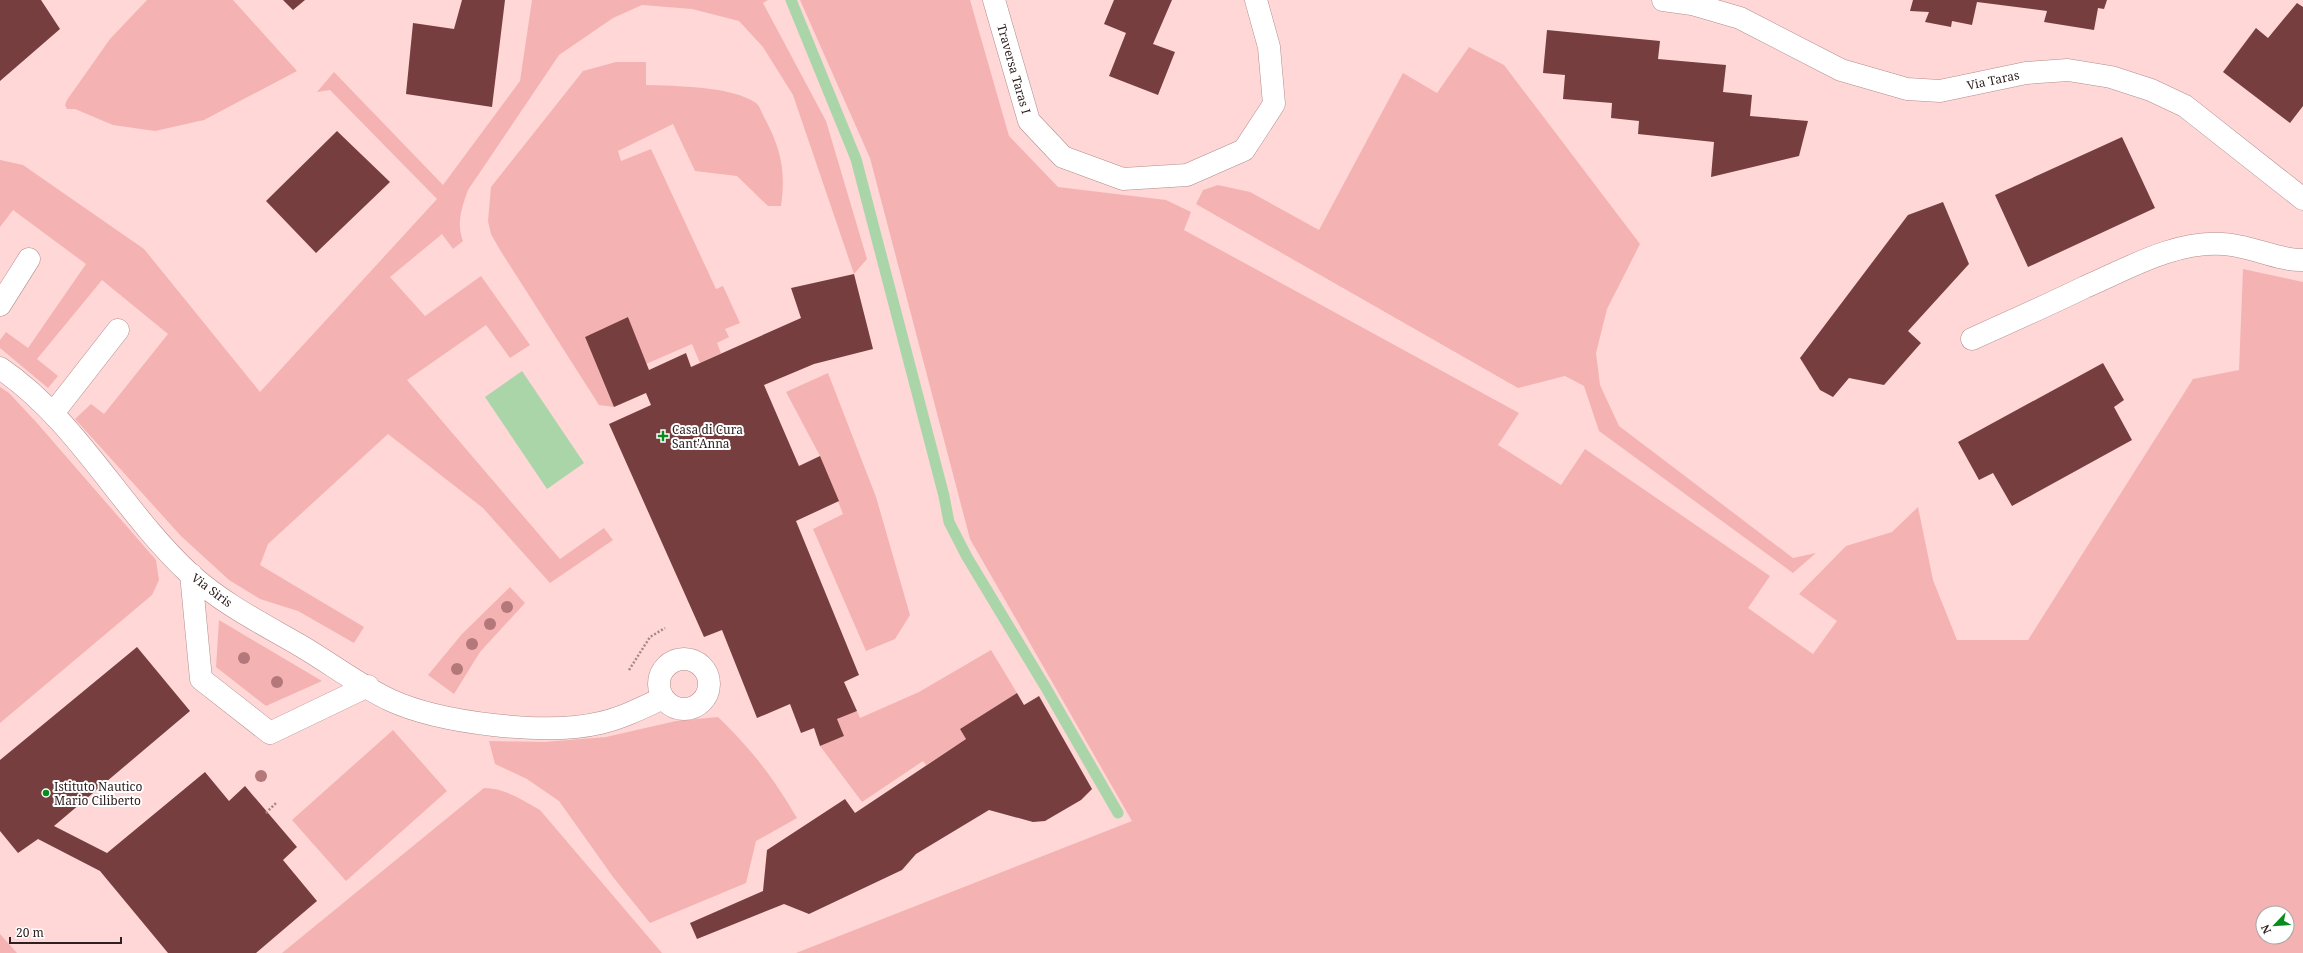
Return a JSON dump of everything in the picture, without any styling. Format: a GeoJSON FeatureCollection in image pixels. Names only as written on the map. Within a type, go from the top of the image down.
{"type":"FeatureCollection","features":[{"type":"Feature","properties":{"kind":"street","name":"Traversa Taras I"},"geometry":{"type":"LineString","coordinates":[[994,0],[1029,121],[1063,157],[1123,179],[1187,175],[1244,150],[1274,104],[1269,48],[1256,0]]}},
{"type":"Feature","properties":{"kind":"street","name":"Via Taras"},"geometry":{"type":"LineString","coordinates":[[1663,0],[1692,4],[1740,18],[1841,70],[1907,89],[1940,91],[2026,73],[2068,70],[2111,77],[2151,90],[2185,106],[2303,199]]}},
{"type":"Feature","properties":{"kind":"street"},"geometry":{"type":"LineString","coordinates":[[1972,339],[2154,256],[2189,246],[2223,244],[2262,251],[2295,260],[2303,260]]}},
{"type":"Feature","properties":{"kind":"street"},"geometry":{"type":"LineString","coordinates":[[0,305],[29,259]]}},
{"type":"Feature","properties":{"kind":"street"},"geometry":{"type":"LineString","coordinates":[[54,412],[118,330]]}},
{"type":"Feature","properties":{"kind":"street","name":"Via Siris"},"geometry":{"type":"LineString","coordinates":[[0,368],[54,412],[153,536],[191,574],[228,604],[391,700],[444,717],[518,728],[562,729],[598,724],[629,715],[663,698]]}},
{"type":"Feature","properties":{"kind":"street"},"geometry":{"type":"LineString","coordinates":[[191,574],[201,679],[270,733],[368,686]]}},
{"type":"Feature","properties":{"kind":"path"},"geometry":{"type":"LineString","coordinates":[[629,670],[650,637],[665,628]]}},
{"type":"Feature","properties":{"kind":"path"},"geometry":{"type":"LineString","coordinates":[[266,813],[276,803]]}},
{"type":"Feature","properties":{"kind":"shaded area"},"geometry":{"type":"Polygon","coordinates":[[[147,0],[233,0],[297,71],[204,120],[155,131],[113,125],[75,109],[67,109],[65,105],[67,100],[110,39],[147,0]]]}},
{"type":"Feature","properties":{"kind":"shaded area"},"geometry":{"type":"Polygon","coordinates":[[[532,0],[768,0],[763,3],[826,121],[867,259],[854,274],[793,95],[763,47],[739,21],[692,9],[642,5],[613,18],[559,55],[468,190],[460,221],[463,241],[453,249],[442,234],[390,277],[425,316],[481,276],[530,345],[510,358],[486,325],[407,380],[560,559],[604,528],[613,540],[550,583],[483,508],[388,434],[268,544],[260,565],[364,627],[354,643],[298,611],[260,599],[229,580],[181,536],[75,419],[91,404],[104,414],[168,334],[102,280],[37,359],[58,376],[48,388],[0,348],[0,340],[6,332],[28,348],[86,264],[13,210],[0,227],[0,160],[23,165],[144,249],[260,392],[437,199],[330,90],[317,92],[334,72],[443,185],[520,81],[532,0]]]}},
{"type":"Feature","properties":{"kind":"shaded area"},"geometry":{"type":"Polygon","coordinates":[[[800,0],[970,0],[1009,136],[1058,187],[1166,200],[1191,212],[1184,230],[1519,413],[1498,445],[1561,485],[1585,449],[1770,576],[1748,608],[1813,654],[1837,621],[1799,594],[1846,546],[1892,532],[1918,507],[1933,580],[1957,640],[2028,640],[2193,379],[2239,370],[2243,269],[2303,282],[2303,953],[796,953],[1132,821],[970,539],[870,158],[800,0]]]}},
{"type":"Feature","properties":{"kind":"shaded area"},"geometry":{"type":"Polygon","coordinates":[[[1469,47],[1504,65],[1640,244],[1607,309],[1596,353],[1600,385],[1619,426],[1793,558],[1816,553],[1793,573],[1599,431],[1584,386],[1565,376],[1518,388],[1196,204],[1203,190],[1218,185],[1250,192],[1319,230],[1403,73],[1437,93],[1469,47]]]}},
{"type":"Feature","properties":{"kind":"shaded area"},"geometry":{"type":"Polygon","coordinates":[[[616,62],[646,62],[646,85],[718,90],[746,97],[756,103],[760,108],[775,140],[781,161],[783,182],[781,206],[768,206],[737,176],[695,171],[673,124],[618,151],[621,161],[651,149],[716,289],[723,286],[740,323],[725,329],[729,337],[717,343],[721,353],[700,363],[692,344],[646,364],[628,317],[585,337],[614,407],[599,405],[500,250],[491,234],[488,221],[491,187],[583,71],[616,62]]]}},
{"type":"Feature","properties":{"kind":"shaded area"},"geometry":{"type":"Polygon","coordinates":[[[522,371],[584,463],[547,489],[485,397],[522,371]]]}},
{"type":"Feature","properties":{"kind":"shaded area"},"geometry":{"type":"Polygon","coordinates":[[[828,373],[876,497],[910,615],[895,639],[866,651],[813,529],[843,514],[820,456],[786,392],[828,373]]]}},
{"type":"Feature","properties":{"kind":"shaded area"},"geometry":{"type":"Polygon","coordinates":[[[0,387],[9,393],[37,423],[156,560],[159,580],[152,595],[0,723],[0,387]]]}},
{"type":"Feature","properties":{"kind":"shaded area"},"geometry":{"type":"Polygon","coordinates":[[[510,587],[525,603],[480,652],[454,694],[428,675],[462,634],[510,587]]]}},
{"type":"Feature","properties":{"kind":"shaded area"},"geometry":{"type":"Polygon","coordinates":[[[219,620],[322,681],[266,706],[216,667],[219,620]]]}},
{"type":"Feature","properties":{"kind":"shaded area"},"geometry":{"type":"Polygon","coordinates":[[[991,650],[1017,693],[960,729],[966,739],[926,765],[923,761],[862,802],[820,746],[844,736],[837,719],[857,711],[860,718],[919,692],[991,650]]]}},
{"type":"Feature","properties":{"kind":"shaded area"},"geometry":{"type":"Polygon","coordinates":[[[718,717],[761,764],[797,818],[756,841],[746,883],[650,923],[613,877],[559,801],[527,779],[495,764],[489,741],[544,742],[606,737],[676,721],[718,717]]]}},
{"type":"Feature","properties":{"kind":"shaded area"},"geometry":{"type":"Polygon","coordinates":[[[393,730],[447,791],[346,881],[292,820],[393,730]]]}},
{"type":"Feature","properties":{"kind":"shaded area"},"geometry":{"type":"Polygon","coordinates":[[[484,788],[506,792],[540,810],[662,953],[282,953],[484,788]]]}},
{"type":"Feature","properties":{"kind":"shaded area"},"geometry":{"type":"Polygon","coordinates":[[[0,934],[17,953],[0,953],[0,934]]]}},
{"type":"Feature","properties":{"kind":"building"},"geometry":{"type":"Polygon","coordinates":[[[0,0],[41,0],[60,29],[0,81],[0,0]]]}},
{"type":"Feature","properties":{"kind":"building"},"geometry":{"type":"Polygon","coordinates":[[[283,0],[305,0],[293,10],[283,0]]]}},
{"type":"Feature","properties":{"kind":"building"},"geometry":{"type":"Polygon","coordinates":[[[462,0],[505,0],[492,107],[406,94],[413,23],[454,29],[462,0]]]}},
{"type":"Feature","properties":{"kind":"building"},"geometry":{"type":"Polygon","coordinates":[[[1114,0],[1172,0],[1153,44],[1175,52],[1158,95],[1109,76],[1126,33],[1104,24],[1114,0]]]}},
{"type":"Feature","properties":{"kind":"building"},"geometry":{"type":"Polygon","coordinates":[[[1913,0],[2107,0],[2104,9],[2098,8],[2094,30],[2044,22],[2047,11],[1977,2],[1972,25],[1952,21],[1951,27],[1925,22],[1929,12],[1910,11],[1913,0]]]}},
{"type":"Feature","properties":{"kind":"building"},"geometry":{"type":"Polygon","coordinates":[[[2297,3],[2303,7],[2303,106],[2290,123],[2223,72],[2256,28],[2268,38],[2297,3]]]}},
{"type":"Feature","properties":{"kind":"building"},"geometry":{"type":"Polygon","coordinates":[[[1547,30],[1660,41],[1658,59],[1726,65],[1723,92],[1752,95],[1750,116],[1808,121],[1799,156],[1711,177],[1714,142],[1638,134],[1639,121],[1611,118],[1612,103],[1563,99],[1565,75],[1543,73],[1547,30]]]}},
{"type":"Feature","properties":{"kind":"building"},"geometry":{"type":"Polygon","coordinates":[[[337,131],[390,182],[316,253],[266,201],[337,131]]]}},
{"type":"Feature","properties":{"kind":"building"},"geometry":{"type":"Polygon","coordinates":[[[2122,137],[2155,208],[2028,267],[1995,195],[2122,137]]]}},
{"type":"Feature","properties":{"kind":"building"},"geometry":{"type":"Polygon","coordinates":[[[1943,202],[1969,264],[1908,331],[1921,343],[1884,385],[1849,378],[1833,397],[1820,390],[1800,358],[1908,215],[1943,202]]]}},
{"type":"Feature","properties":{"kind":"building"},"geometry":{"type":"Polygon","coordinates":[[[854,274],[873,349],[814,364],[764,385],[799,466],[820,456],[839,501],[796,521],[859,675],[844,682],[857,711],[837,719],[844,736],[820,746],[814,728],[801,733],[790,704],[757,718],[722,630],[704,637],[609,424],[651,405],[646,393],[614,407],[585,337],[628,317],[649,370],[686,353],[691,367],[801,318],[791,288],[854,274]]]}},
{"type":"Feature","properties":{"kind":"building"},"geometry":{"type":"Polygon","coordinates":[[[2103,363],[2124,400],[2114,407],[2132,440],[2012,506],[1993,473],[1979,480],[1958,442],[2103,363]]]}},
{"type":"Feature","properties":{"kind":"building","name":"Istituto Nautico Mario Ciliberto"},"geometry":{"type":"Polygon","coordinates":[[[137,647],[190,711],[54,826],[107,853],[205,772],[229,801],[245,786],[297,847],[283,860],[317,901],[256,953],[168,953],[100,871],[38,839],[18,853],[0,831],[0,760],[137,647]]]}},
{"type":"Feature","properties":{"kind":"building"},"geometry":{"type":"Polygon","coordinates":[[[1017,693],[1024,705],[1039,696],[1092,789],[1081,800],[1045,821],[1033,822],[989,810],[916,854],[902,870],[809,914],[784,904],[697,939],[690,923],[763,891],[767,850],[845,799],[855,813],[966,739],[960,729],[1017,693]]]}},
{"type":"Feature","properties":{"kind":"waterway"},"geometry":{"type":"LineString","coordinates":[[791,0],[856,159],[944,496],[949,522],[967,557],[1046,688],[1118,813]]}},
{"type":"Feature","properties":{"kind":"place","name":"Casa di Cura Sant'Anna"},"geometry":{"type":"Point","coordinates":[663,436]}},
{"type":"Feature","properties":{"kind":"place","name":"Istituto Nautico Mario Ciliberto"},"geometry":{"type":"Point","coordinates":[46,793]}}]}
